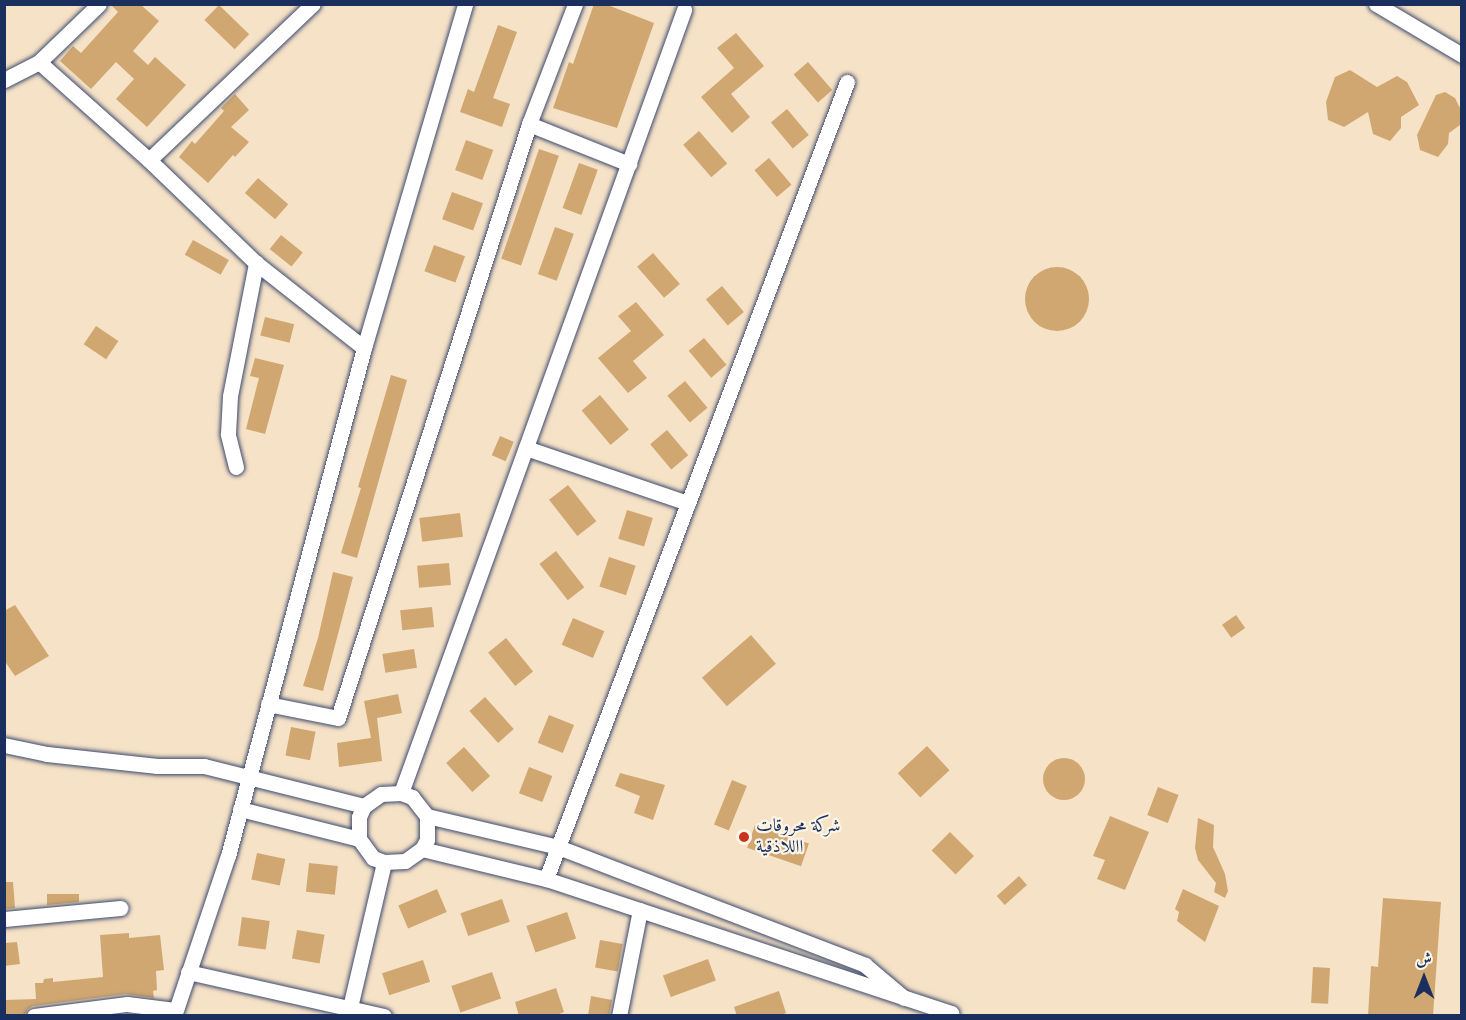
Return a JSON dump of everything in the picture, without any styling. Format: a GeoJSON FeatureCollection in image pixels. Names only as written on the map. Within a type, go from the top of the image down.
{"type":"FeatureCollection","features":[{"type":"Feature","properties":{"kind":"street"},"geometry":{"type":"LineString","coordinates":[[4,80],[39,62],[99,4]]}},
{"type":"Feature","properties":{"kind":"street"},"geometry":{"type":"LineString","coordinates":[[149,160],[313,4]]}},
{"type":"Feature","properties":{"kind":"street"},"geometry":{"type":"LineString","coordinates":[[34,1016],[127,1004],[175,1013],[228,856],[364,348],[465,4]]}},
{"type":"Feature","properties":{"kind":"street"},"geometry":{"type":"LineString","coordinates":[[268,704],[338,718],[529,124],[575,4]]}},
{"type":"Feature","properties":{"kind":"street"},"geometry":{"type":"LineString","coordinates":[[1376,4],[1461,55]]}},
{"type":"Feature","properties":{"kind":"street"},"geometry":{"type":"LineString","coordinates":[[401,793],[684,10]]}},
{"type":"Feature","properties":{"kind":"street"},"geometry":{"type":"LineString","coordinates":[[39,62],[149,160],[256,263],[364,348]]}},
{"type":"Feature","properties":{"kind":"street"},"geometry":{"type":"LineString","coordinates":[[546,879],[847,82]]}},
{"type":"Feature","properties":{"kind":"street"},"geometry":{"type":"LineString","coordinates":[[529,124],[629,164]]}},
{"type":"Feature","properties":{"kind":"street"},"geometry":{"type":"LineString","coordinates":[[236,467],[228,434],[230,396],[256,263]]}},
{"type":"Feature","properties":{"kind":"street"},"geometry":{"type":"LineString","coordinates":[[526,448],[688,503]]}},
{"type":"Feature","properties":{"kind":"street"},"geometry":{"type":"LineString","coordinates":[[4,745],[46,754],[157,766],[204,766],[364,807]]}},
{"type":"Feature","properties":{"kind":"street"},"geometry":{"type":"LineString","coordinates":[[401,793],[412,797],[427,816],[429,828],[422,849],[405,861],[384,862],[365,850],[359,839],[359,817],[364,807],[381,794],[401,793]]}},
{"type":"Feature","properties":{"kind":"street"},"geometry":{"type":"LineString","coordinates":[[240,809],[359,839]]}},
{"type":"Feature","properties":{"kind":"street"},"geometry":{"type":"LineString","coordinates":[[427,816],[558,847],[865,965],[904,998]]}},
{"type":"Feature","properties":{"kind":"street"},"geometry":{"type":"LineString","coordinates":[[422,849],[546,879],[951,1015]]}},
{"type":"Feature","properties":{"kind":"street"},"geometry":{"type":"LineString","coordinates":[[349,1012],[384,862]]}},
{"type":"Feature","properties":{"kind":"street"},"geometry":{"type":"LineString","coordinates":[[4,919],[120,908]]}},
{"type":"Feature","properties":{"kind":"street"},"geometry":{"type":"LineString","coordinates":[[619,1016],[640,910]]}},
{"type":"Feature","properties":{"kind":"street"},"geometry":{"type":"LineString","coordinates":[[188,972],[349,1012],[384,1016]]}},
{"type":"Feature","properties":{"kind":"building"},"geometry":{"type":"Polygon","coordinates":[[[110,4],[140,4],[159,21],[133,51],[148,65],[155,57],[186,85],[147,127],[116,99],[134,79],[116,62],[91,89],[60,61],[73,46],[81,53],[118,12],[110,4]]]}},
{"type":"Feature","properties":{"kind":"building"},"geometry":{"type":"Polygon","coordinates":[[[594,4],[605,4],[654,23],[617,128],[553,108],[569,62],[573,64],[594,4]]]}},
{"type":"Feature","properties":{"kind":"building"},"geometry":{"type":"Polygon","coordinates":[[[219,5],[249,34],[235,49],[204,20],[219,5]]]}},
{"type":"Feature","properties":{"kind":"building"},"geometry":{"type":"Polygon","coordinates":[[[498,25],[517,32],[493,98],[510,104],[502,127],[460,112],[468,89],[474,92],[498,25]]]}},
{"type":"Feature","properties":{"kind":"building"},"geometry":{"type":"Polygon","coordinates":[[[736,33],[764,66],[731,94],[750,117],[732,133],[701,97],[734,68],[717,48],[736,33]]]}},
{"type":"Feature","properties":{"kind":"building"},"geometry":{"type":"Polygon","coordinates":[[[808,62],[832,90],[818,102],[794,74],[808,62]]]}},
{"type":"Feature","properties":{"kind":"building"},"geometry":{"type":"Polygon","coordinates":[[[1350,70],[1377,87],[1397,76],[1407,82],[1419,105],[1401,117],[1401,128],[1390,141],[1373,134],[1368,112],[1344,127],[1328,120],[1326,102],[1335,77],[1350,70]]]}},
{"type":"Feature","properties":{"kind":"building"},"geometry":{"type":"Polygon","coordinates":[[[1445,92],[1455,98],[1461,110],[1460,125],[1449,133],[1448,144],[1438,157],[1420,150],[1417,135],[1436,95],[1445,92]]]}},
{"type":"Feature","properties":{"kind":"building"},"geometry":{"type":"Polygon","coordinates":[[[235,94],[249,110],[231,127],[249,142],[235,157],[233,155],[208,183],[179,157],[192,141],[195,144],[224,111],[221,108],[235,94]]]}},
{"type":"Feature","properties":{"kind":"building"},"geometry":{"type":"Polygon","coordinates":[[[787,109],[809,135],[793,149],[771,122],[787,109]]]}},
{"type":"Feature","properties":{"kind":"building"},"geometry":{"type":"Polygon","coordinates":[[[699,131],[727,163],[711,177],[683,145],[699,131]]]}},
{"type":"Feature","properties":{"kind":"building"},"geometry":{"type":"Polygon","coordinates":[[[466,140],[493,150],[482,180],[455,170],[466,140]]]}},
{"type":"Feature","properties":{"kind":"building"},"geometry":{"type":"Polygon","coordinates":[[[539,149],[559,156],[521,266],[501,259],[539,149]]]}},
{"type":"Feature","properties":{"kind":"building"},"geometry":{"type":"Polygon","coordinates":[[[769,158],[791,185],[777,197],[754,170],[769,158]]]}},
{"type":"Feature","properties":{"kind":"building"},"geometry":{"type":"Polygon","coordinates":[[[579,163],[598,170],[581,215],[563,208],[579,163]]]}},
{"type":"Feature","properties":{"kind":"building"},"geometry":{"type":"Polygon","coordinates":[[[258,178],[288,204],[275,219],[245,193],[258,178]]]}},
{"type":"Feature","properties":{"kind":"building"},"geometry":{"type":"Polygon","coordinates":[[[452,192],[483,203],[473,231],[442,219],[452,192]]]}},
{"type":"Feature","properties":{"kind":"building"},"geometry":{"type":"Polygon","coordinates":[[[555,227],[574,234],[557,281],[538,274],[555,227]]]}},
{"type":"Feature","properties":{"kind":"building"},"geometry":{"type":"Polygon","coordinates":[[[281,235],[303,253],[291,267],[270,249],[281,235]]]}},
{"type":"Feature","properties":{"kind":"building"},"geometry":{"type":"Polygon","coordinates":[[[193,240],[229,260],[221,275],[185,255],[193,240]]]}},
{"type":"Feature","properties":{"kind":"building"},"geometry":{"type":"Polygon","coordinates":[[[434,245],[465,256],[455,283],[424,271],[434,245]]]}},
{"type":"Feature","properties":{"kind":"building"},"geometry":{"type":"Polygon","coordinates":[[[653,253],[680,284],[664,298],[637,267],[653,253]]]}},
{"type":"Feature","properties":{"kind":"building"},"geometry":{"type":"Polygon","coordinates":[[[1057,267],[1069,269],[1080,276],[1087,287],[1089,299],[1087,311],[1080,322],[1069,329],[1057,331],[1045,329],[1034,322],[1027,311],[1025,299],[1027,287],[1034,276],[1045,269],[1057,267]]]}},
{"type":"Feature","properties":{"kind":"building"},"geometry":{"type":"Polygon","coordinates":[[[722,286],[744,312],[728,326],[706,299],[722,286]]]}},
{"type":"Feature","properties":{"kind":"building"},"geometry":{"type":"Polygon","coordinates":[[[636,302],[664,335],[633,361],[647,378],[628,393],[598,358],[631,331],[618,316],[636,302]]]}},
{"type":"Feature","properties":{"kind":"building"},"geometry":{"type":"Polygon","coordinates":[[[265,317],[294,324],[290,343],[260,335],[265,317]]]}},
{"type":"Feature","properties":{"kind":"building"},"geometry":{"type":"Polygon","coordinates":[[[96,326],[118,341],[106,359],[84,344],[96,326]]]}},
{"type":"Feature","properties":{"kind":"building"},"geometry":{"type":"Polygon","coordinates":[[[704,338],[726,365],[711,378],[689,351],[704,338]]]}},
{"type":"Feature","properties":{"kind":"building"},"geometry":{"type":"Polygon","coordinates":[[[255,358],[284,365],[265,434],[246,429],[259,378],[250,376],[255,358]]]}},
{"type":"Feature","properties":{"kind":"building"},"geometry":{"type":"Polygon","coordinates":[[[391,375],[407,380],[357,558],[341,553],[391,375]]]}},
{"type":"Feature","properties":{"kind":"building"},"geometry":{"type":"Polygon","coordinates":[[[685,381],[707,408],[690,423],[667,396],[685,381]]]}},
{"type":"Feature","properties":{"kind":"building"},"geometry":{"type":"Polygon","coordinates":[[[600,395],[629,429],[611,445],[582,410],[600,395]]]}},
{"type":"Feature","properties":{"kind":"building"},"geometry":{"type":"Polygon","coordinates":[[[667,430],[688,455],[671,469],[650,444],[667,430]]]}},
{"type":"Feature","properties":{"kind":"building"},"geometry":{"type":"Polygon","coordinates":[[[500,436],[514,442],[506,461],[492,455],[500,436]]]}},
{"type":"Feature","properties":{"kind":"building"},"geometry":{"type":"Polygon","coordinates":[[[568,485],[596,521],[577,536],[549,500],[568,485]]]}},
{"type":"Feature","properties":{"kind":"building"},"geometry":{"type":"Polygon","coordinates":[[[627,510],[653,518],[644,547],[618,539],[627,510]]]}},
{"type":"Feature","properties":{"kind":"building"},"geometry":{"type":"Polygon","coordinates":[[[460,513],[463,537],[422,542],[419,518],[460,513]]]}},
{"type":"Feature","properties":{"kind":"building"},"geometry":{"type":"Polygon","coordinates":[[[556,551],[584,587],[568,600],[539,564],[556,551]]]}},
{"type":"Feature","properties":{"kind":"building"},"geometry":{"type":"Polygon","coordinates":[[[609,557],[636,566],[626,595],[599,586],[609,557]]]}},
{"type":"Feature","properties":{"kind":"building"},"geometry":{"type":"Polygon","coordinates":[[[449,563],[451,585],[419,588],[417,566],[449,563]]]}},
{"type":"Feature","properties":{"kind":"building"},"geometry":{"type":"Polygon","coordinates":[[[333,572],[353,577],[323,691],[303,686],[318,638],[333,572]]]}},
{"type":"Feature","properties":{"kind":"building"},"geometry":{"type":"Polygon","coordinates":[[[15,605],[49,656],[15,676],[4,660],[4,611],[15,605]]]}},
{"type":"Feature","properties":{"kind":"building"},"geometry":{"type":"Polygon","coordinates":[[[432,607],[434,627],[402,630],[400,610],[432,607]]]}},
{"type":"Feature","properties":{"kind":"building"},"geometry":{"type":"Polygon","coordinates":[[[1236,615],[1245,628],[1231,638],[1222,625],[1236,615]]]}},
{"type":"Feature","properties":{"kind":"building"},"geometry":{"type":"Polygon","coordinates":[[[573,618],[604,631],[593,658],[562,645],[573,618]]]}},
{"type":"Feature","properties":{"kind":"building"},"geometry":{"type":"Polygon","coordinates":[[[751,635],[776,664],[727,706],[702,678],[751,635]]]}},
{"type":"Feature","properties":{"kind":"building"},"geometry":{"type":"Polygon","coordinates":[[[506,638],[533,671],[515,686],[488,652],[506,638]]]}},
{"type":"Feature","properties":{"kind":"building"},"geometry":{"type":"Polygon","coordinates":[[[414,649],[417,668],[385,673],[382,654],[414,649]]]}},
{"type":"Feature","properties":{"kind":"building"},"geometry":{"type":"Polygon","coordinates":[[[398,694],[402,713],[377,718],[382,761],[339,767],[337,743],[371,738],[364,701],[398,694]]]}},
{"type":"Feature","properties":{"kind":"building"},"geometry":{"type":"Polygon","coordinates":[[[485,697],[514,729],[498,743],[469,711],[485,697]]]}},
{"type":"Feature","properties":{"kind":"building"},"geometry":{"type":"Polygon","coordinates":[[[549,715],[574,725],[563,753],[538,743],[549,715]]]}},
{"type":"Feature","properties":{"kind":"building"},"geometry":{"type":"Polygon","coordinates":[[[291,727],[316,732],[310,760],[285,755],[291,727]]]}},
{"type":"Feature","properties":{"kind":"building"},"geometry":{"type":"Polygon","coordinates":[[[927,746],[950,770],[920,797],[898,773],[927,746]]]}},
{"type":"Feature","properties":{"kind":"building"},"geometry":{"type":"Polygon","coordinates":[[[464,747],[490,776],[472,792],[446,763],[464,747]]]}},
{"type":"Feature","properties":{"kind":"building"},"geometry":{"type":"Polygon","coordinates":[[[1064,758],[1079,764],[1085,779],[1079,794],[1064,800],[1049,794],[1043,779],[1049,764],[1064,758]]]}},
{"type":"Feature","properties":{"kind":"building"},"geometry":{"type":"Polygon","coordinates":[[[529,767],[552,776],[542,802],[519,793],[529,767]]]}},
{"type":"Feature","properties":{"kind":"building"},"geometry":{"type":"Polygon","coordinates":[[[620,773],[665,785],[653,820],[634,813],[640,796],[615,786],[620,773]]]}},
{"type":"Feature","properties":{"kind":"building"},"geometry":{"type":"Polygon","coordinates":[[[732,780],[747,786],[729,830],[714,825],[732,780]]]}},
{"type":"Feature","properties":{"kind":"building"},"geometry":{"type":"Polygon","coordinates":[[[1158,787],[1179,795],[1168,823],[1147,815],[1158,787]]]}},
{"type":"Feature","properties":{"kind":"building"},"geometry":{"type":"Polygon","coordinates":[[[1110,816],[1149,832],[1125,890],[1097,879],[1105,860],[1093,856],[1110,816]]]}},
{"type":"Feature","properties":{"kind":"building"},"geometry":{"type":"Polygon","coordinates":[[[1198,818],[1214,825],[1213,847],[1225,874],[1228,891],[1225,898],[1214,892],[1216,883],[1198,860],[1195,848],[1198,818]]]}},
{"type":"Feature","properties":{"kind":"building"},"geometry":{"type":"Polygon","coordinates":[[[755,825],[809,844],[801,866],[747,848],[755,825]]]}},
{"type":"Feature","properties":{"kind":"building"},"geometry":{"type":"Polygon","coordinates":[[[950,832],[974,856],[956,874],[932,850],[950,832]]]}},
{"type":"Feature","properties":{"kind":"building"},"geometry":{"type":"Polygon","coordinates":[[[257,853],[285,859],[280,885],[251,879],[257,853]]]}},
{"type":"Feature","properties":{"kind":"building"},"geometry":{"type":"Polygon","coordinates":[[[309,863],[338,866],[335,895],[306,892],[309,863]]]}},
{"type":"Feature","properties":{"kind":"building"},"geometry":{"type":"Polygon","coordinates":[[[1019,876],[1027,885],[1005,905],[997,896],[1019,876]]]}},
{"type":"Feature","properties":{"kind":"building"},"geometry":{"type":"Polygon","coordinates":[[[4,882],[13,882],[15,908],[4,909],[4,882]]]}},
{"type":"Feature","properties":{"kind":"building"},"geometry":{"type":"Polygon","coordinates":[[[437,889],[447,912],[408,928],[398,905],[437,889]]]}},
{"type":"Feature","properties":{"kind":"building"},"geometry":{"type":"Polygon","coordinates":[[[1183,889],[1219,906],[1205,942],[1177,921],[1179,912],[1175,909],[1183,889]]]}},
{"type":"Feature","properties":{"kind":"building"},"geometry":{"type":"Polygon","coordinates":[[[47,894],[79,894],[79,902],[47,905],[47,894]]]}},
{"type":"Feature","properties":{"kind":"building"},"geometry":{"type":"Polygon","coordinates":[[[1383,898],[1441,902],[1433,1016],[1368,1016],[1371,966],[1378,967],[1383,898]]]}},
{"type":"Feature","properties":{"kind":"building"},"geometry":{"type":"Polygon","coordinates":[[[502,899],[510,922],[468,936],[460,913],[502,899]]]}},
{"type":"Feature","properties":{"kind":"building"},"geometry":{"type":"Polygon","coordinates":[[[567,912],[576,938],[535,952],[526,926],[567,912]]]}},
{"type":"Feature","properties":{"kind":"building"},"geometry":{"type":"Polygon","coordinates":[[[242,917],[270,921],[266,950],[238,946],[242,917]]]}},
{"type":"Feature","properties":{"kind":"building"},"geometry":{"type":"Polygon","coordinates":[[[297,930],[325,935],[320,963],[292,959],[297,930]]]}},
{"type":"Feature","properties":{"kind":"building"},"geometry":{"type":"Polygon","coordinates":[[[129,933],[129,938],[160,935],[164,970],[156,971],[157,990],[153,991],[154,998],[126,994],[33,1006],[24,1016],[4,1016],[4,1000],[36,999],[35,983],[43,983],[44,979],[53,978],[53,982],[103,977],[100,935],[129,933]]]}},
{"type":"Feature","properties":{"kind":"building"},"geometry":{"type":"Polygon","coordinates":[[[600,940],[623,944],[618,972],[595,968],[600,940]]]}},
{"type":"Feature","properties":{"kind":"building"},"geometry":{"type":"Polygon","coordinates":[[[17,942],[20,964],[4,966],[4,943],[17,942]]]}},
{"type":"Feature","properties":{"kind":"building"},"geometry":{"type":"Polygon","coordinates":[[[708,959],[716,981],[671,997],[663,975],[708,959]]]}},
{"type":"Feature","properties":{"kind":"building"},"geometry":{"type":"Polygon","coordinates":[[[423,960],[430,982],[389,995],[382,973],[423,960]]]}},
{"type":"Feature","properties":{"kind":"building"},"geometry":{"type":"Polygon","coordinates":[[[1313,967],[1330,968],[1328,1004],[1311,1003],[1313,967]]]}},
{"type":"Feature","properties":{"kind":"building"},"geometry":{"type":"Polygon","coordinates":[[[492,972],[501,998],[460,1012],[451,986],[492,972]]]}},
{"type":"Feature","properties":{"kind":"building"},"geometry":{"type":"Polygon","coordinates":[[[556,988],[564,1012],[554,1016],[519,1016],[515,1002],[556,988]]]}},
{"type":"Feature","properties":{"kind":"building"},"geometry":{"type":"Polygon","coordinates":[[[779,991],[786,1013],[778,1016],[737,1016],[734,1007],[779,991]]]}},
{"type":"Feature","properties":{"kind":"building"},"geometry":{"type":"Polygon","coordinates":[[[591,996],[612,1000],[609,1016],[588,1016],[591,996]]]}},
{"type":"Feature","properties":{"kind":"place","name":"شركة محروقات االلاذقية"},"geometry":{"type":"Point","coordinates":[744,837]}}]}
